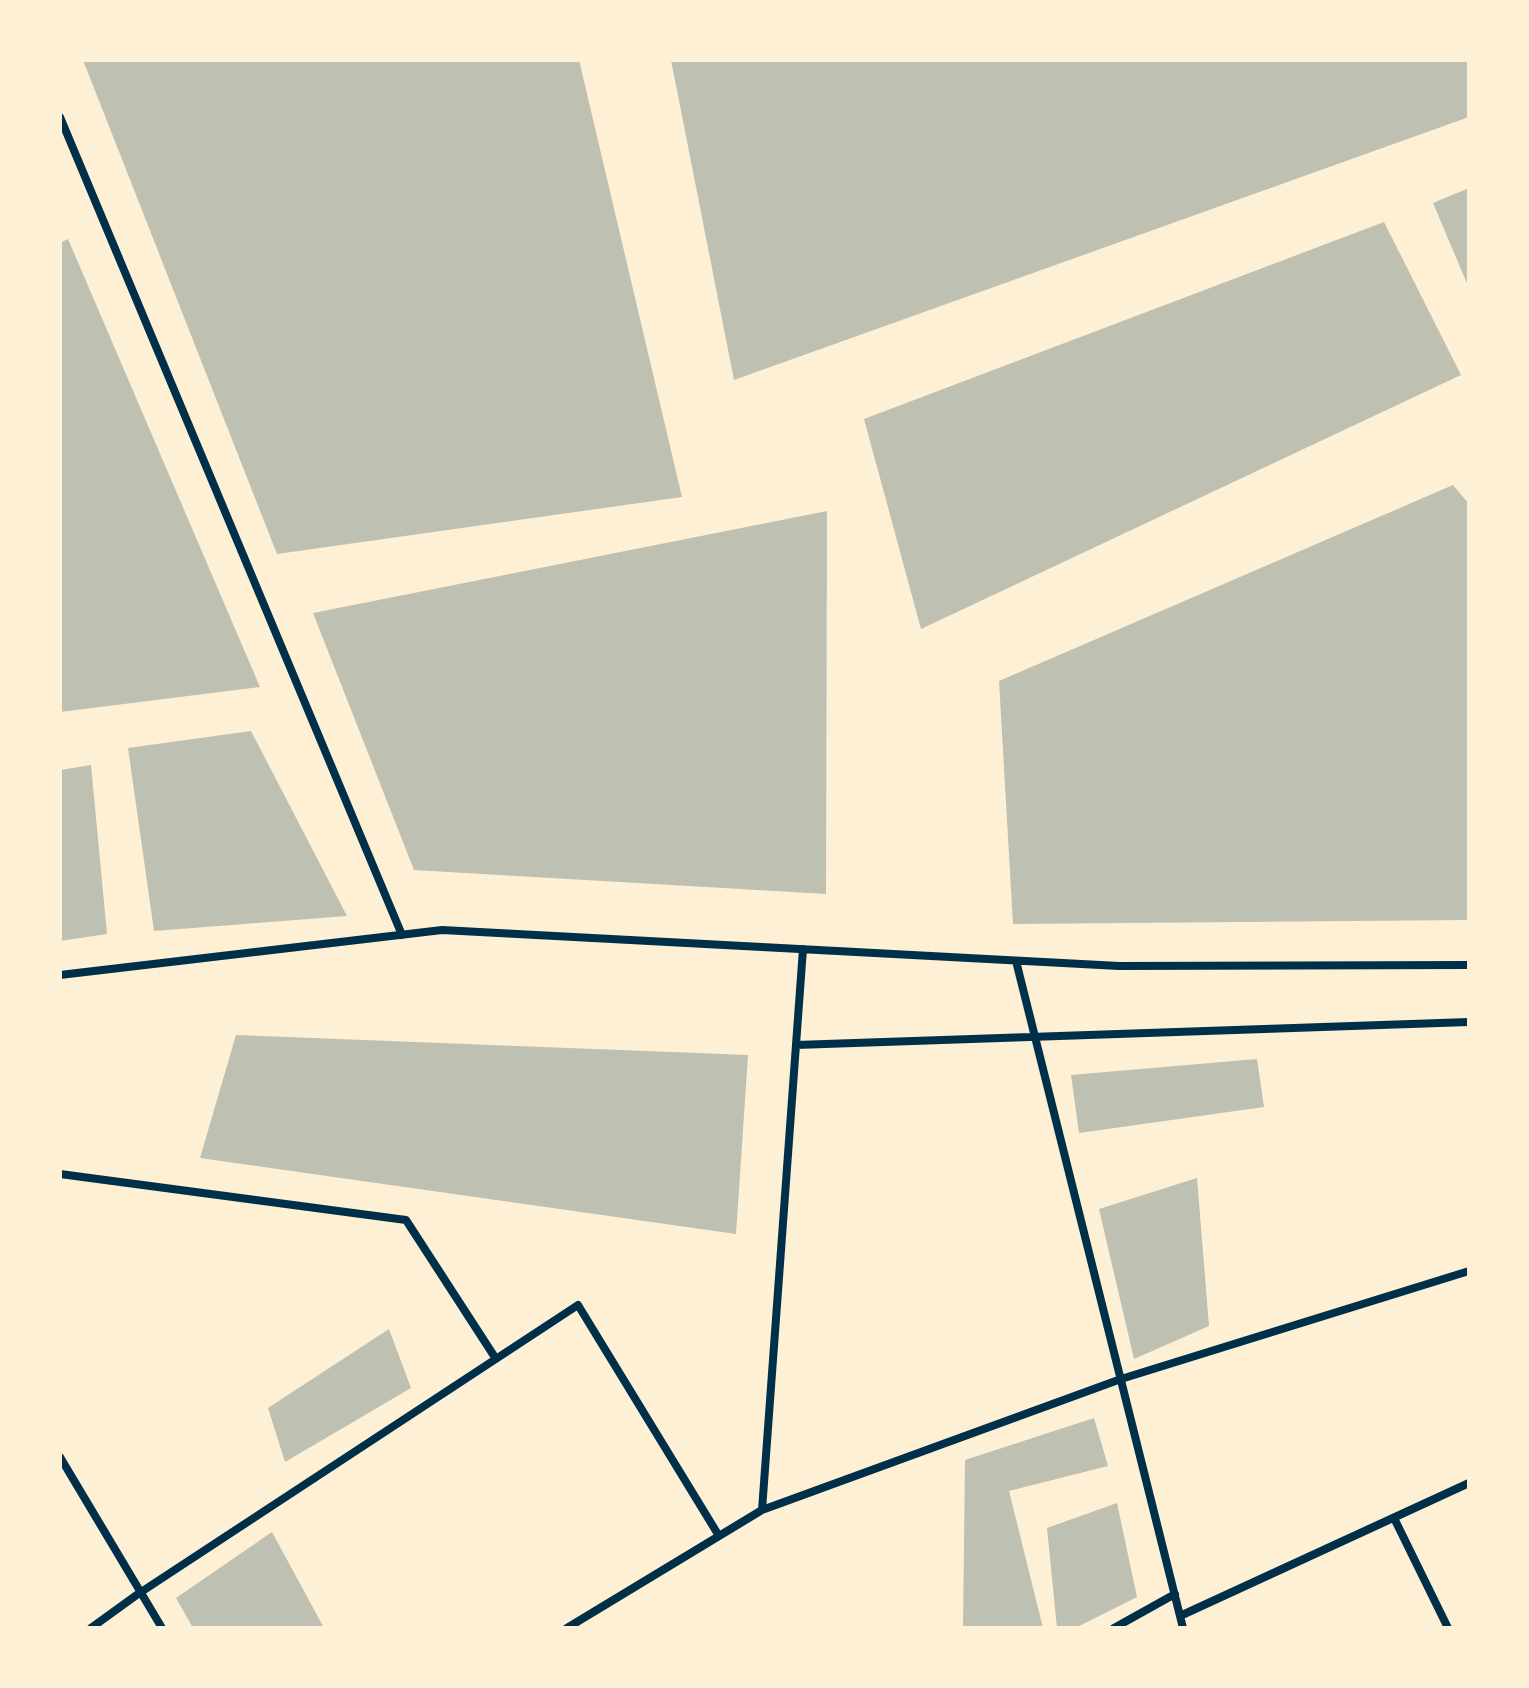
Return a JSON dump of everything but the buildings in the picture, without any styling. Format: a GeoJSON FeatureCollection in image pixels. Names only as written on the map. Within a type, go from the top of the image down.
{"type":"FeatureCollection","features":[{"type":"Feature","properties":{"kind":"street"},"geometry":{"type":"LineString","coordinates":[[60,117],[402,935]]}},
{"type":"Feature","properties":{"kind":"street"},"geometry":{"type":"LineString","coordinates":[[60,975],[442,930],[1119,966],[1469,965]]}},
{"type":"Feature","properties":{"kind":"street"},"geometry":{"type":"LineString","coordinates":[[762,1510],[803,949]]}},
{"type":"Feature","properties":{"kind":"street"},"geometry":{"type":"LineString","coordinates":[[1016,961],[1183,1628]]}},
{"type":"Feature","properties":{"kind":"street"},"geometry":{"type":"LineString","coordinates":[[796,1045],[1469,1022]]}},
{"type":"Feature","properties":{"kind":"street"},"geometry":{"type":"LineString","coordinates":[[60,1174],[406,1220],[496,1359]]}},
{"type":"Feature","properties":{"kind":"street"},"geometry":{"type":"LineString","coordinates":[[567,1628],[762,1510],[1121,1379],[1469,1271]]}},
{"type":"Feature","properties":{"kind":"street"},"geometry":{"type":"LineString","coordinates":[[91,1628],[578,1305],[719,1536]]}},
{"type":"Feature","properties":{"kind":"street"},"geometry":{"type":"LineString","coordinates":[[60,1457],[162,1628]]}},
{"type":"Feature","properties":{"kind":"street"},"geometry":{"type":"LineString","coordinates":[[1180,1616],[1469,1483]]}},
{"type":"Feature","properties":{"kind":"street"},"geometry":{"type":"LineString","coordinates":[[1394,1518],[1448,1628]]}},
{"type":"Feature","properties":{"kind":"street"},"geometry":{"type":"LineString","coordinates":[[1114,1628],[1175,1594]]}}]}
